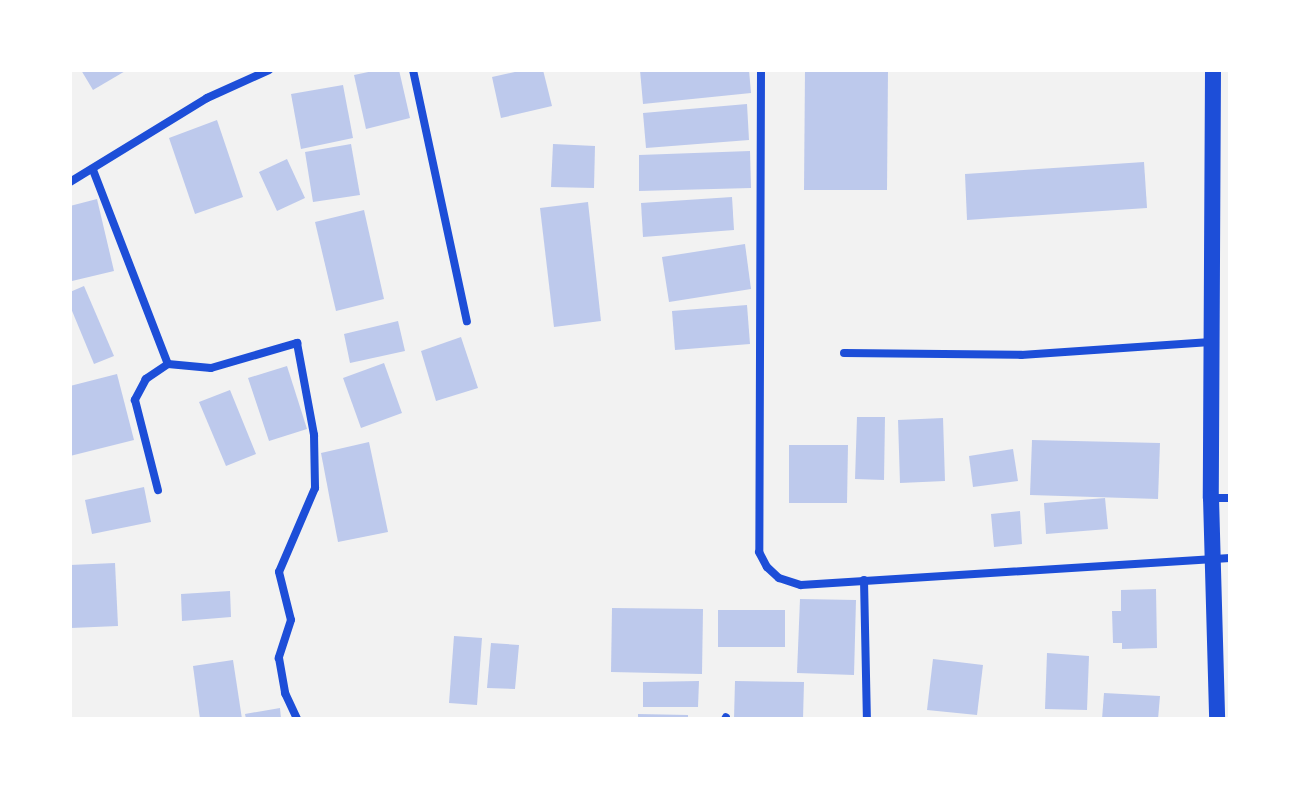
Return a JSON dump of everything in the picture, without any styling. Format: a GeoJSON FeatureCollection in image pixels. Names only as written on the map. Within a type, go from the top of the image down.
{"type":"FeatureCollection","features":[{"type":"Feature","properties":{"kind":"main road"},"geometry":{"type":"LineString","coordinates":[[1213,70],[1211,498],[1222,558],[1217,719]]}},
{"type":"Feature","properties":{"kind":"street"},"geometry":{"type":"LineString","coordinates":[[70,182],[207,98],[269,70]]}},
{"type":"Feature","properties":{"kind":"street"},"geometry":{"type":"LineString","coordinates":[[413,70],[467,321]]}},
{"type":"Feature","properties":{"kind":"street"},"geometry":{"type":"LineString","coordinates":[[761,70],[759,552],[767,567],[779,578],[801,585],[1222,558]]}},
{"type":"Feature","properties":{"kind":"street"},"geometry":{"type":"LineString","coordinates":[[93,170],[168,364]]}},
{"type":"Feature","properties":{"kind":"street"},"geometry":{"type":"LineString","coordinates":[[844,353],[1021,355],[1211,342]]}},
{"type":"Feature","properties":{"kind":"street"},"geometry":{"type":"LineString","coordinates":[[158,490],[135,400],[146,379],[168,364],[211,368],[297,343],[314,435],[315,488],[279,572],[291,620],[279,658],[285,693],[297,719]]}},
{"type":"Feature","properties":{"kind":"street"},"geometry":{"type":"LineString","coordinates":[[1211,498],[1230,498]]}},
{"type":"Feature","properties":{"kind":"street"},"geometry":{"type":"LineString","coordinates":[[864,580],[867,719]]}},
{"type":"Feature","properties":{"kind":"building"},"geometry":{"type":"Polygon","coordinates":[[[81,70],[127,70],[93,90],[81,70]]]}},
{"type":"Feature","properties":{"kind":"building"},"geometry":{"type":"Polygon","coordinates":[[[399,70],[410,118],[366,129],[354,75],[399,70]]]}},
{"type":"Feature","properties":{"kind":"building"},"geometry":{"type":"Polygon","coordinates":[[[524,70],[543,70],[552,106],[501,118],[492,77],[524,70]]]}},
{"type":"Feature","properties":{"kind":"building"},"geometry":{"type":"Polygon","coordinates":[[[640,70],[749,70],[751,93],[643,104],[640,70]]]}},
{"type":"Feature","properties":{"kind":"building"},"geometry":{"type":"Polygon","coordinates":[[[805,70],[888,70],[887,190],[804,190],[805,70]]]}},
{"type":"Feature","properties":{"kind":"building"},"geometry":{"type":"Polygon","coordinates":[[[343,85],[353,138],[301,149],[291,94],[343,85]]]}},
{"type":"Feature","properties":{"kind":"building"},"geometry":{"type":"Polygon","coordinates":[[[747,104],[749,140],[646,148],[643,113],[747,104]]]}},
{"type":"Feature","properties":{"kind":"building"},"geometry":{"type":"Polygon","coordinates":[[[217,120],[243,197],[195,214],[169,138],[217,120]]]}},
{"type":"Feature","properties":{"kind":"building"},"geometry":{"type":"Polygon","coordinates":[[[351,144],[360,195],[313,202],[305,152],[351,144]]]}},
{"type":"Feature","properties":{"kind":"building"},"geometry":{"type":"Polygon","coordinates":[[[553,144],[595,146],[594,188],[551,187],[553,144]]]}},
{"type":"Feature","properties":{"kind":"building"},"geometry":{"type":"Polygon","coordinates":[[[750,151],[751,188],[639,191],[639,155],[750,151]]]}},
{"type":"Feature","properties":{"kind":"building"},"geometry":{"type":"Polygon","coordinates":[[[287,159],[305,198],[277,211],[259,172],[287,159]]]}},
{"type":"Feature","properties":{"kind":"building"},"geometry":{"type":"Polygon","coordinates":[[[1144,162],[1147,208],[967,220],[965,174],[1144,162]]]}},
{"type":"Feature","properties":{"kind":"building"},"geometry":{"type":"Polygon","coordinates":[[[732,197],[734,230],[643,237],[641,203],[732,197]]]}},
{"type":"Feature","properties":{"kind":"building"},"geometry":{"type":"Polygon","coordinates":[[[97,199],[114,271],[72,281],[70,206],[97,199]]]}},
{"type":"Feature","properties":{"kind":"building"},"geometry":{"type":"Polygon","coordinates":[[[588,202],[601,321],[554,327],[540,208],[588,202]]]}},
{"type":"Feature","properties":{"kind":"building"},"geometry":{"type":"Polygon","coordinates":[[[364,210],[384,299],[336,311],[315,222],[364,210]]]}},
{"type":"Feature","properties":{"kind":"building"},"geometry":{"type":"Polygon","coordinates":[[[745,244],[751,289],[669,302],[662,257],[745,244]]]}},
{"type":"Feature","properties":{"kind":"building"},"geometry":{"type":"Polygon","coordinates":[[[84,286],[114,356],[94,364],[70,306],[70,292],[84,286]]]}},
{"type":"Feature","properties":{"kind":"building"},"geometry":{"type":"Polygon","coordinates":[[[747,305],[750,344],[675,350],[672,311],[747,305]]]}},
{"type":"Feature","properties":{"kind":"building"},"geometry":{"type":"Polygon","coordinates":[[[398,321],[405,351],[350,363],[344,334],[398,321]]]}},
{"type":"Feature","properties":{"kind":"building"},"geometry":{"type":"Polygon","coordinates":[[[461,337],[478,388],[436,401],[421,351],[461,337]]]}},
{"type":"Feature","properties":{"kind":"building"},"geometry":{"type":"Polygon","coordinates":[[[384,363],[402,413],[361,428],[343,378],[384,363]]]}},
{"type":"Feature","properties":{"kind":"building"},"geometry":{"type":"Polygon","coordinates":[[[287,366],[307,429],[269,441],[248,378],[287,366]]]}},
{"type":"Feature","properties":{"kind":"building"},"geometry":{"type":"Polygon","coordinates":[[[117,374],[134,440],[70,456],[70,386],[117,374]]]}},
{"type":"Feature","properties":{"kind":"building"},"geometry":{"type":"Polygon","coordinates":[[[230,390],[256,454],[226,466],[199,402],[230,390]]]}},
{"type":"Feature","properties":{"kind":"building"},"geometry":{"type":"Polygon","coordinates":[[[857,417],[885,417],[884,480],[855,479],[857,417]]]}},
{"type":"Feature","properties":{"kind":"building"},"geometry":{"type":"Polygon","coordinates":[[[943,418],[945,481],[900,483],[898,420],[943,418]]]}},
{"type":"Feature","properties":{"kind":"building"},"geometry":{"type":"Polygon","coordinates":[[[1032,440],[1160,443],[1158,499],[1030,495],[1032,440]]]}},
{"type":"Feature","properties":{"kind":"building"},"geometry":{"type":"Polygon","coordinates":[[[369,442],[388,532],[338,542],[321,453],[369,442]]]}},
{"type":"Feature","properties":{"kind":"building"},"geometry":{"type":"Polygon","coordinates":[[[789,445],[848,445],[847,503],[789,503],[789,445]]]}},
{"type":"Feature","properties":{"kind":"building"},"geometry":{"type":"Polygon","coordinates":[[[1013,449],[1018,481],[973,487],[969,456],[1013,449]]]}},
{"type":"Feature","properties":{"kind":"building"},"geometry":{"type":"Polygon","coordinates":[[[144,487],[151,522],[92,534],[85,500],[144,487]]]}},
{"type":"Feature","properties":{"kind":"building"},"geometry":{"type":"Polygon","coordinates":[[[1105,498],[1108,529],[1046,534],[1044,503],[1105,498]]]}},
{"type":"Feature","properties":{"kind":"building"},"geometry":{"type":"Polygon","coordinates":[[[1020,511],[1022,544],[994,547],[991,514],[1020,511]]]}},
{"type":"Feature","properties":{"kind":"building"},"geometry":{"type":"Polygon","coordinates":[[[115,563],[118,626],[71,628],[70,565],[115,563]]]}},
{"type":"Feature","properties":{"kind":"building"},"geometry":{"type":"Polygon","coordinates":[[[1156,589],[1157,648],[1122,649],[1122,643],[1113,643],[1112,611],[1121,611],[1121,590],[1156,589]]]}},
{"type":"Feature","properties":{"kind":"building"},"geometry":{"type":"Polygon","coordinates":[[[230,591],[231,617],[182,621],[181,594],[230,591]]]}},
{"type":"Feature","properties":{"kind":"building"},"geometry":{"type":"Polygon","coordinates":[[[800,599],[856,600],[854,675],[797,673],[800,599]]]}},
{"type":"Feature","properties":{"kind":"building"},"geometry":{"type":"Polygon","coordinates":[[[612,608],[703,609],[702,674],[611,672],[612,608]]]}},
{"type":"Feature","properties":{"kind":"building"},"geometry":{"type":"Polygon","coordinates":[[[718,610],[785,610],[785,647],[718,647],[718,610]]]}},
{"type":"Feature","properties":{"kind":"building"},"geometry":{"type":"Polygon","coordinates":[[[454,636],[482,638],[477,705],[449,703],[454,636]]]}},
{"type":"Feature","properties":{"kind":"building"},"geometry":{"type":"Polygon","coordinates":[[[491,643],[519,645],[515,689],[487,688],[491,643]]]}},
{"type":"Feature","properties":{"kind":"building"},"geometry":{"type":"Polygon","coordinates":[[[1047,653],[1089,656],[1087,710],[1045,709],[1047,653]]]}},
{"type":"Feature","properties":{"kind":"building"},"geometry":{"type":"Polygon","coordinates":[[[933,659],[983,665],[977,715],[927,710],[933,659]]]}},
{"type":"Feature","properties":{"kind":"building"},"geometry":{"type":"Polygon","coordinates":[[[233,660],[242,719],[200,719],[193,666],[233,660]]]}},
{"type":"Feature","properties":{"kind":"building"},"geometry":{"type":"Polygon","coordinates":[[[699,681],[698,707],[643,707],[643,682],[699,681]]]}},
{"type":"Feature","properties":{"kind":"building"},"geometry":{"type":"Polygon","coordinates":[[[735,681],[804,682],[803,719],[734,719],[735,681]]]}},
{"type":"Feature","properties":{"kind":"building"},"geometry":{"type":"Polygon","coordinates":[[[1104,693],[1160,696],[1158,719],[1102,719],[1104,693]]]}},
{"type":"Feature","properties":{"kind":"building"},"geometry":{"type":"Polygon","coordinates":[[[280,708],[281,719],[246,719],[245,714],[280,708]]]}},
{"type":"Feature","properties":{"kind":"building"},"geometry":{"type":"Polygon","coordinates":[[[638,714],[688,715],[688,719],[638,719],[638,714]]]}}]}
